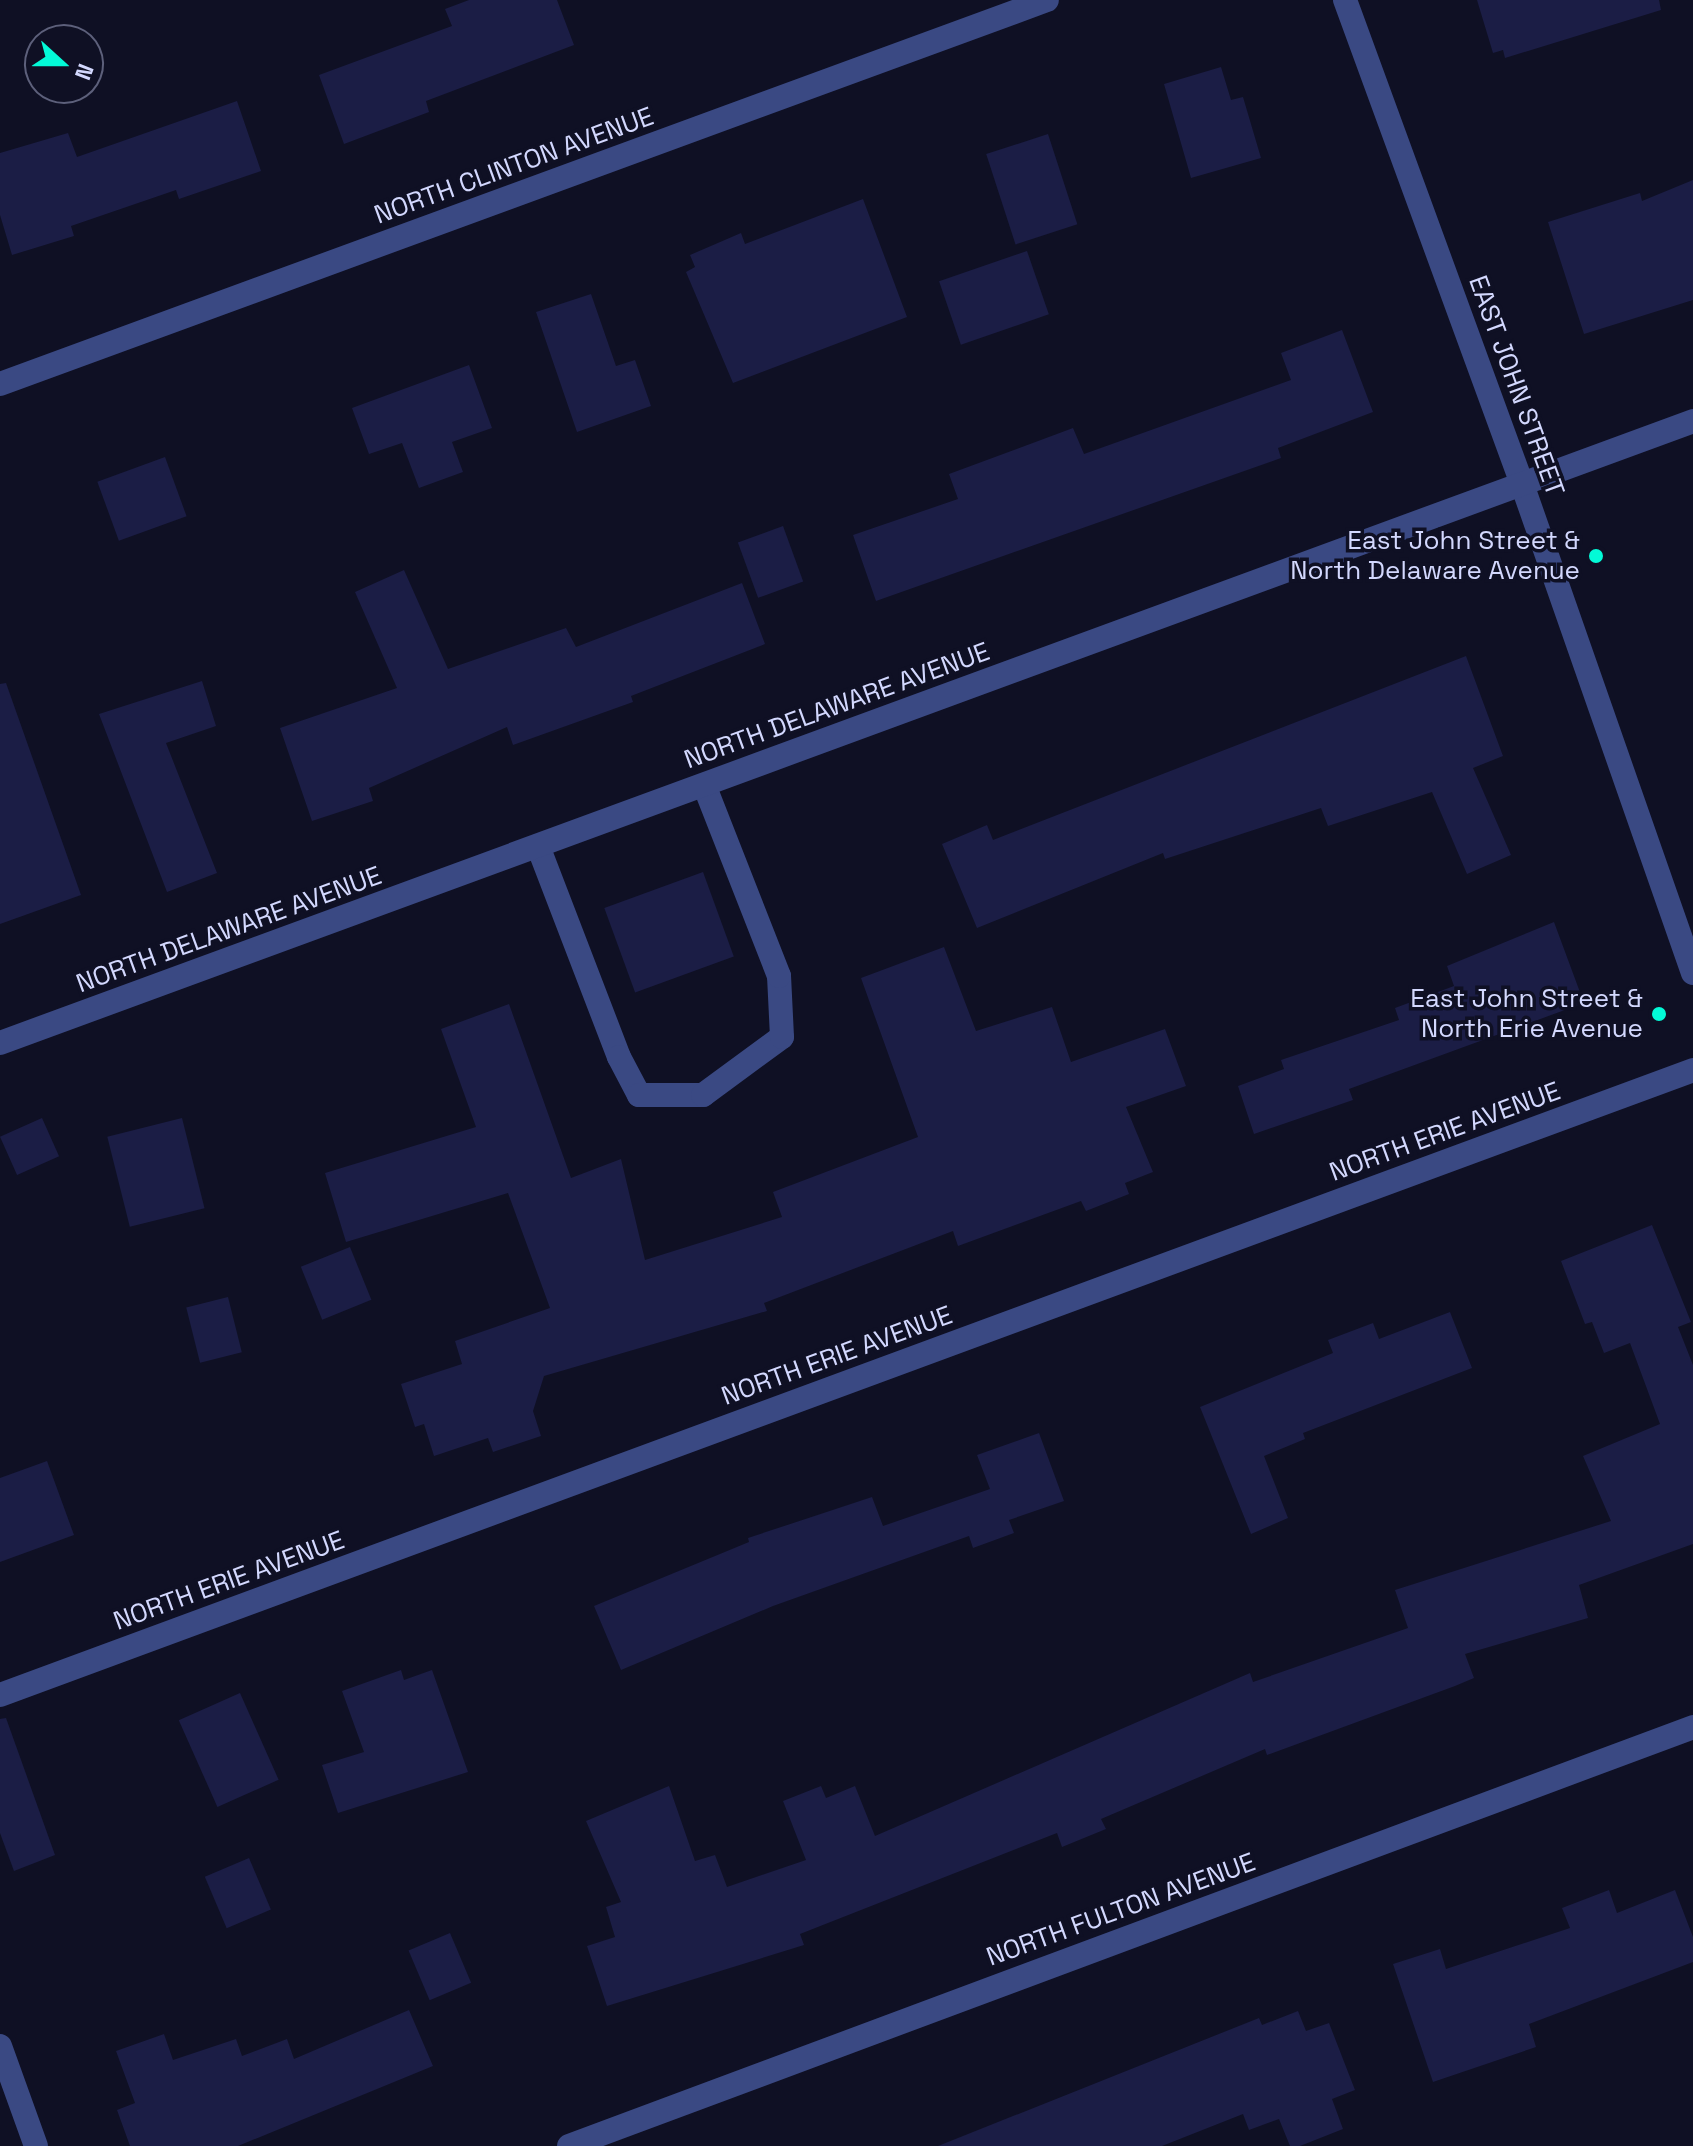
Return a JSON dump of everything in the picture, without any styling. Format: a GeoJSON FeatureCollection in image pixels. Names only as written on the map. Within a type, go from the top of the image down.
{"type":"FeatureCollection","features":[{"type":"Feature","properties":{"kind":"street","name":"NORTH CLINTON AVENUE"},"geometry":{"type":"LineString","coordinates":[[0,384],[1047,0]]}},
{"type":"Feature","properties":{"kind":"street","name":"EAST JOHN STREET"},"geometry":{"type":"LineString","coordinates":[[1345,0],[1522,484],[1693,973]]}},
{"type":"Feature","properties":{"kind":"street","name":"NORTH DELAWARE AVENUE"},"geometry":{"type":"LineString","coordinates":[[0,1043],[1693,421]]}},
{"type":"Feature","properties":{"kind":"street"},"geometry":{"type":"LineString","coordinates":[[538,846],[639,1095],[703,1095],[782,1037],[779,976],[704,785]]}},
{"type":"Feature","properties":{"kind":"street","name":"NORTH ERIE AVENUE"},"geometry":{"type":"LineString","coordinates":[[0,1695],[1693,1070]]}},
{"type":"Feature","properties":{"kind":"street","name":"NORTH FULTON AVENUE"},"geometry":{"type":"LineString","coordinates":[[569,2146],[1693,1727]]}},
{"type":"Feature","properties":{"kind":"street"},"geometry":{"type":"LineString","coordinates":[[0,2046],[36,2146]]}},
{"type":"Feature","properties":{"kind":"building"},"geometry":{"type":"Polygon","coordinates":[[[469,0],[557,0],[574,45],[426,101],[429,112],[344,144],[319,75],[452,26],[445,9],[469,0]]]}},
{"type":"Feature","properties":{"kind":"building"},"geometry":{"type":"Polygon","coordinates":[[[1477,0],[1659,0],[1661,10],[1505,58],[1503,50],[1493,53],[1477,0]]]}},
{"type":"Feature","properties":{"kind":"building"},"geometry":{"type":"Polygon","coordinates":[[[1221,67],[1231,100],[1243,97],[1261,158],[1191,178],[1164,84],[1221,67]]]}},
{"type":"Feature","properties":{"kind":"building"},"geometry":{"type":"Polygon","coordinates":[[[237,101],[261,171],[179,199],[176,190],[71,226],[74,236],[12,255],[0,215],[0,153],[68,133],[77,157],[237,101]]]}},
{"type":"Feature","properties":{"kind":"building"},"geometry":{"type":"Polygon","coordinates":[[[1048,134],[1077,224],[1016,244],[986,154],[1048,134]]]}},
{"type":"Feature","properties":{"kind":"building"},"geometry":{"type":"Polygon","coordinates":[[[1693,180],[1693,300],[1584,334],[1548,222],[1640,193],[1642,201],[1693,180]]]}},
{"type":"Feature","properties":{"kind":"building"},"geometry":{"type":"Polygon","coordinates":[[[863,199],[907,317],[733,383],[686,272],[695,267],[690,255],[741,233],[745,244],[863,199]]]}},
{"type":"Feature","properties":{"kind":"building"},"geometry":{"type":"Polygon","coordinates":[[[1027,251],[1049,314],[961,345],[939,281],[1027,251]]]}},
{"type":"Feature","properties":{"kind":"building"},"geometry":{"type":"Polygon","coordinates":[[[591,294],[616,366],[635,360],[651,406],[577,432],[536,312],[591,294]]]}},
{"type":"Feature","properties":{"kind":"building"},"geometry":{"type":"Polygon","coordinates":[[[1342,330],[1373,412],[1278,448],[1281,458],[876,601],[853,535],[958,499],[949,474],[1073,428],[1084,454],[1291,380],[1281,353],[1342,330]]]}},
{"type":"Feature","properties":{"kind":"building"},"geometry":{"type":"Polygon","coordinates":[[[469,365],[492,428],[452,442],[463,472],[419,488],[402,443],[369,454],[352,408],[469,365]]]}},
{"type":"Feature","properties":{"kind":"building"},"geometry":{"type":"Polygon","coordinates":[[[165,457],[187,516],[119,541],[97,482],[165,457]]]}},
{"type":"Feature","properties":{"kind":"building"},"geometry":{"type":"Polygon","coordinates":[[[783,526],[803,581],[758,598],[738,542],[783,526]]]}},
{"type":"Feature","properties":{"kind":"building"},"geometry":{"type":"Polygon","coordinates":[[[404,570],[448,669],[566,628],[576,647],[742,583],[765,644],[631,696],[633,702],[513,745],[507,727],[369,788],[373,801],[312,821],[280,728],[397,688],[355,592],[404,570]]]}},
{"type":"Feature","properties":{"kind":"building"},"geometry":{"type":"Polygon","coordinates":[[[1466,656],[1503,756],[1473,768],[1511,855],[1467,874],[1432,792],[1328,826],[1321,808],[1165,859],[1163,853],[977,928],[942,844],[987,825],[993,840],[1466,656]]]}},
{"type":"Feature","properties":{"kind":"building"},"geometry":{"type":"Polygon","coordinates":[[[202,681],[216,726],[166,743],[217,873],[167,892],[99,714],[202,681]]]}},
{"type":"Feature","properties":{"kind":"building"},"geometry":{"type":"Polygon","coordinates":[[[6,683],[81,895],[0,924],[0,684],[6,683]]]}},
{"type":"Feature","properties":{"kind":"building"},"geometry":{"type":"Polygon","coordinates":[[[703,872],[734,957],[635,992],[604,908],[703,872]]]}},
{"type":"Feature","properties":{"kind":"building"},"geometry":{"type":"Polygon","coordinates":[[[1554,922],[1584,1003],[1349,1089],[1353,1100],[1254,1134],[1238,1086],[1284,1069],[1281,1060],[1399,1020],[1395,1008],[1454,986],[1447,966],[1554,922]]]}},
{"type":"Feature","properties":{"kind":"building"},"geometry":{"type":"Polygon","coordinates":[[[944,947],[976,1031],[1052,1007],[1071,1062],[1165,1029],[1186,1086],[1126,1107],[1153,1172],[1125,1183],[1129,1194],[1086,1211],[1081,1201],[958,1246],[953,1231],[764,1303],[767,1311],[544,1376],[533,1411],[541,1436],[493,1452],[488,1438],[434,1456],[424,1424],[415,1427],[401,1384],[462,1364],[455,1341],[550,1308],[508,1193],[346,1242],[325,1173],[476,1127],[441,1029],[509,1004],[571,1178],[621,1159],[645,1260],[782,1217],[773,1192],[918,1137],[861,978],[944,947]]]}},
{"type":"Feature","properties":{"kind":"building"},"geometry":{"type":"Polygon","coordinates":[[[42,1118],[59,1156],[17,1175],[0,1137],[42,1118]]]}},
{"type":"Feature","properties":{"kind":"building"},"geometry":{"type":"Polygon","coordinates":[[[182,1118],[204,1208],[130,1227],[107,1137],[182,1118]]]}},
{"type":"Feature","properties":{"kind":"building"},"geometry":{"type":"Polygon","coordinates":[[[1652,1225],[1691,1322],[1678,1327],[1693,1365],[1693,1544],[1579,1585],[1588,1618],[1465,1654],[1474,1678],[1267,1755],[1265,1749],[1101,1819],[1106,1829],[1062,1847],[1057,1833],[800,1934],[804,1945],[607,2006],[587,1946],[615,1937],[606,1907],[621,1902],[586,1821],[669,1786],[695,1861],[715,1855],[727,1887],[806,1860],[783,1801],[821,1786],[826,1798],[855,1786],[875,1836],[1250,1673],[1253,1682],[1408,1628],[1395,1590],[1611,1521],[1583,1456],[1660,1424],[1630,1343],[1604,1353],[1592,1322],[1585,1324],[1561,1261],[1652,1225]]]}},
{"type":"Feature","properties":{"kind":"building"},"geometry":{"type":"Polygon","coordinates":[[[350,1247],[371,1300],[322,1320],[301,1267],[350,1247]]]}},
{"type":"Feature","properties":{"kind":"building"},"geometry":{"type":"Polygon","coordinates":[[[228,1297],[242,1352],[200,1363],[186,1307],[228,1297]]]}},
{"type":"Feature","properties":{"kind":"building"},"geometry":{"type":"Polygon","coordinates":[[[1450,1312],[1472,1368],[1303,1433],[1305,1439],[1264,1456],[1288,1518],[1251,1534],[1200,1407],[1333,1353],[1328,1340],[1373,1323],[1379,1339],[1450,1312]]]}},
{"type":"Feature","properties":{"kind":"building"},"geometry":{"type":"Polygon","coordinates":[[[1039,1433],[1064,1501],[1009,1520],[1014,1533],[973,1548],[969,1536],[773,1606],[621,1670],[594,1606],[749,1542],[748,1538],[872,1497],[883,1526],[990,1489],[977,1455],[1039,1433]]]}},
{"type":"Feature","properties":{"kind":"building"},"geometry":{"type":"Polygon","coordinates":[[[47,1461],[74,1535],[0,1562],[0,1478],[47,1461]]]}},
{"type":"Feature","properties":{"kind":"building"},"geometry":{"type":"Polygon","coordinates":[[[401,1670],[404,1680],[432,1670],[468,1772],[338,1813],[322,1765],[364,1752],[342,1691],[401,1670]]]}},
{"type":"Feature","properties":{"kind":"building"},"geometry":{"type":"Polygon","coordinates":[[[240,1693],[279,1780],[217,1807],[179,1720],[240,1693]]]}},
{"type":"Feature","properties":{"kind":"building"},"geometry":{"type":"Polygon","coordinates":[[[6,1718],[55,1855],[14,1871],[0,1833],[0,1719],[6,1718]]]}},
{"type":"Feature","properties":{"kind":"building"},"geometry":{"type":"Polygon","coordinates":[[[249,1858],[271,1910],[227,1928],[205,1877],[249,1858]]]}},
{"type":"Feature","properties":{"kind":"building"},"geometry":{"type":"Polygon","coordinates":[[[1609,1890],[1617,1913],[1675,1890],[1693,1937],[1693,1962],[1529,2024],[1536,2047],[1433,2082],[1393,1964],[1440,1949],[1446,1969],[1570,1928],[1562,1908],[1609,1890]]]}},
{"type":"Feature","properties":{"kind":"building"},"geometry":{"type":"Polygon","coordinates":[[[450,1933],[471,1983],[430,2000],[409,1951],[450,1933]]]}},
{"type":"Feature","properties":{"kind":"building"},"geometry":{"type":"Polygon","coordinates":[[[409,2010],[433,2066],[238,2146],[130,2146],[117,2110],[135,2103],[116,2051],[164,2034],[173,2060],[236,2039],[242,2056],[287,2039],[294,2059],[409,2010]]]}},
{"type":"Feature","properties":{"kind":"building"},"geometry":{"type":"Polygon","coordinates":[[[1298,2011],[1306,2031],[1329,2023],[1355,2090],[1332,2099],[1343,2129],[1300,2146],[1290,2146],[1279,2119],[1249,2130],[1243,2114],[1162,2146],[938,2146],[1259,2018],[1262,2025],[1298,2011]]]}},
{"type":"Feature","properties":{"kind":"place","name":"East John Street & North Delaware Avenue"},"geometry":{"type":"Point","coordinates":[1596,556]}},
{"type":"Feature","properties":{"kind":"place","name":"East John Street & North Erie Avenue"},"geometry":{"type":"Point","coordinates":[1659,1014]}}]}
